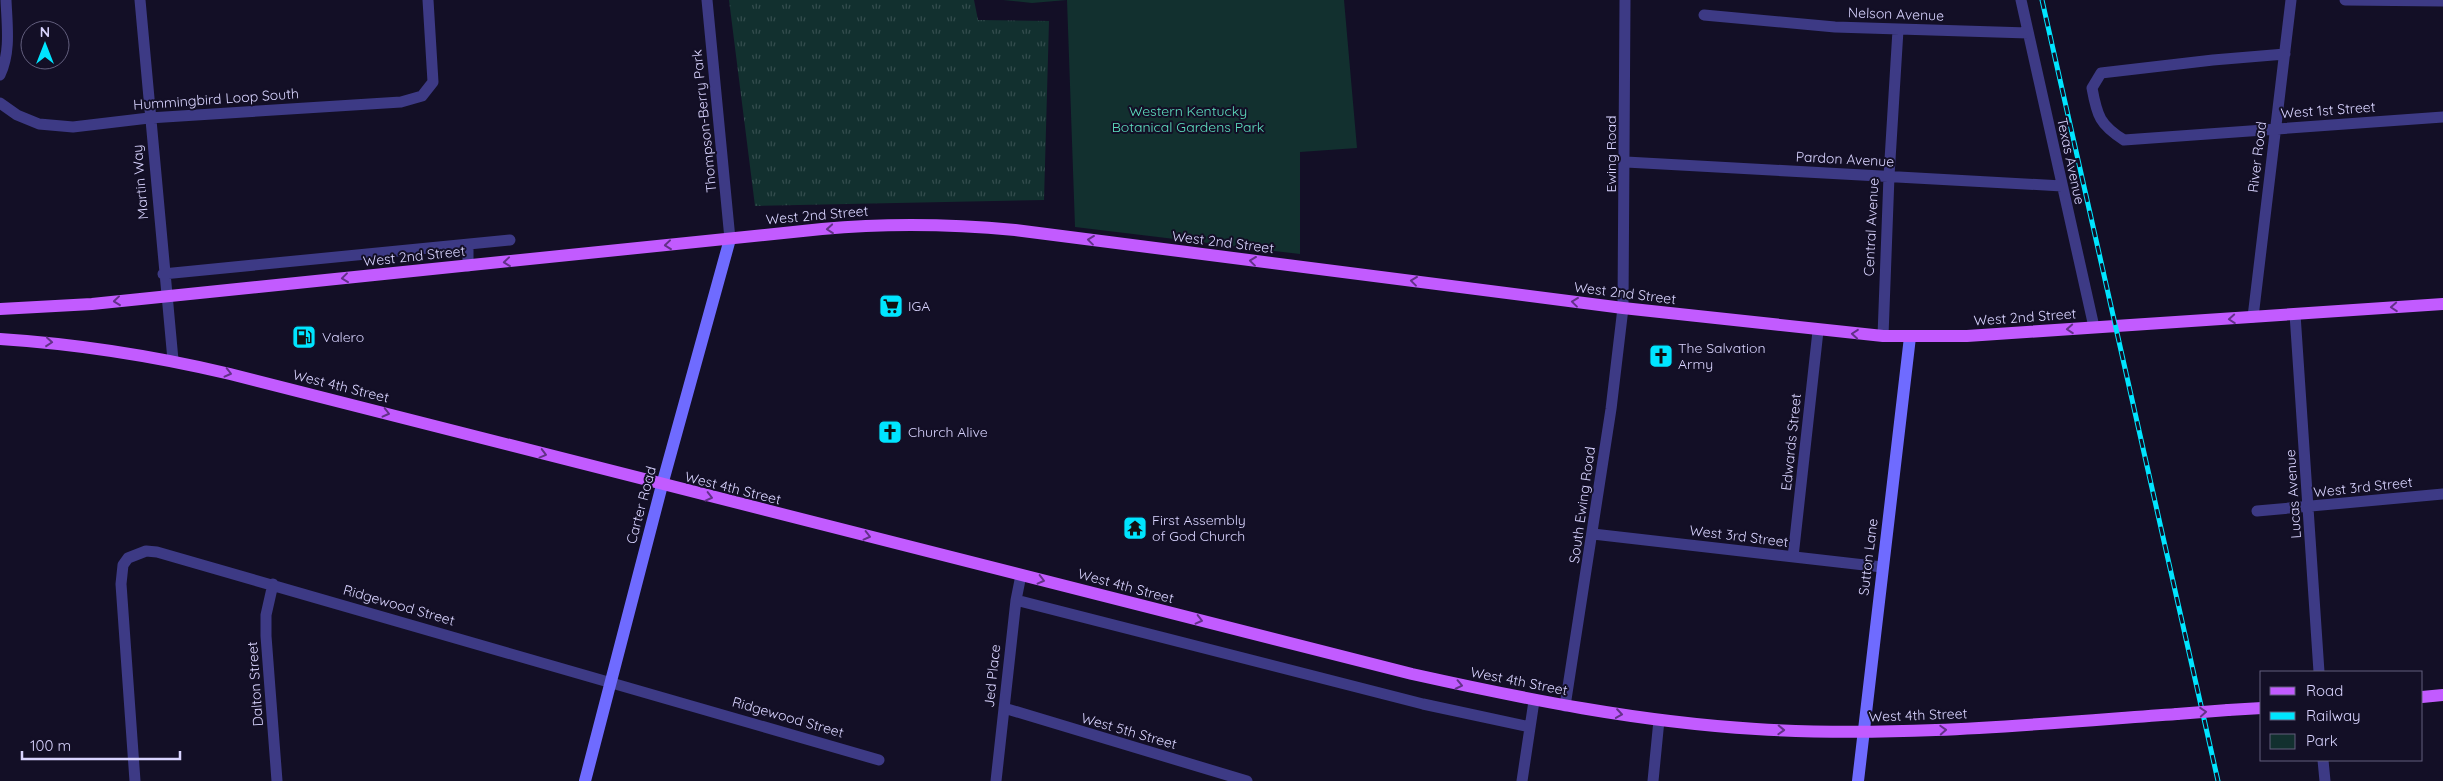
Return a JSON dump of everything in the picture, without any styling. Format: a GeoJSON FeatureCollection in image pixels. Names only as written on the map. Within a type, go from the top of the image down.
{"type":"FeatureCollection","features":[{"type":"Feature","properties":{"kind":"main road","name":"West 2nd Street"},"geometry":{"type":"LineString","coordinates":[[0,309],[92,304],[166,297],[878,225],[961,225],[1623,308],[1883,336],[1910,337],[2094,327],[2443,304]]}},
{"type":"Feature","properties":{"kind":"main road","name":"Carter Road"},"geometry":{"type":"LineString","coordinates":[[585,781],[662,485],[730,239]]}},
{"type":"Feature","properties":{"kind":"main road","name":"Sutton Lane"},"geometry":{"type":"LineString","coordinates":[[1858,781],[1910,337]]}},
{"type":"Feature","properties":{"kind":"main road","name":"West 4th Street"},"geometry":{"type":"LineString","coordinates":[[0,339],[100,348],[173,360],[1412,674],[1534,701],[1659,720],[1754,729],[1864,732],[1978,728],[2260,708]]}},
{"type":"Feature","properties":{"kind":"main road"},"geometry":{"type":"LineString","coordinates":[[2423,697],[2443,696]]}},
{"type":"Feature","properties":{"kind":"street"},"geometry":{"type":"LineString","coordinates":[[0,75],[4,65],[8,38],[6,0]]}},
{"type":"Feature","properties":{"kind":"street","name":"Martin Way"},"geometry":{"type":"LineString","coordinates":[[140,0],[149,118],[173,360]]}},
{"type":"Feature","properties":{"kind":"street","name":"Hummingbird Loop South"},"geometry":{"type":"LineString","coordinates":[[0,102],[17,114],[50,126],[73,127],[149,118],[401,102],[422,96],[433,82],[428,0]]}},
{"type":"Feature","properties":{"kind":"street","name":"Thompson-Berry Park"},"geometry":{"type":"LineString","coordinates":[[708,0],[730,239]]}},
{"type":"Feature","properties":{"kind":"street","name":"Ewing Road"},"geometry":{"type":"LineString","coordinates":[[1623,308],[1626,162],[1626,0]]}},
{"type":"Feature","properties":{"kind":"street","name":"Texas Avenue"},"geometry":{"type":"LineString","coordinates":[[2021,0],[2094,327]]}},
{"type":"Feature","properties":{"kind":"street","name":"River Road"},"geometry":{"type":"LineString","coordinates":[[2253,317],[2291,0]]}},
{"type":"Feature","properties":{"kind":"street"},"geometry":{"type":"LineString","coordinates":[[2345,0],[2443,0]]}},
{"type":"Feature","properties":{"kind":"street","name":"Nelson Avenue"},"geometry":{"type":"LineString","coordinates":[[1704,16],[1835,27],[2028,33]]}},
{"type":"Feature","properties":{"kind":"street","name":"Central Avenue"},"geometry":{"type":"LineString","coordinates":[[1883,336],[1889,176],[1898,30]]}},
{"type":"Feature","properties":{"kind":"street","name":"West 1st Street"},"geometry":{"type":"LineString","coordinates":[[2285,54],[2101,73],[2092,88],[2096,107],[2107,129],[2124,140],[2443,117]]}},
{"type":"Feature","properties":{"kind":"street","name":"Pardon Avenue"},"geometry":{"type":"LineString","coordinates":[[1626,162],[2062,186]]}},
{"type":"Feature","properties":{"kind":"street","name":"West 2nd Street"},"geometry":{"type":"LineString","coordinates":[[164,274],[510,240]]}},
{"type":"Feature","properties":{"kind":"street"},"geometry":{"type":"LineString","coordinates":[[468,245],[468,266]]}},
{"type":"Feature","properties":{"kind":"street","name":"South Ewing Road"},"geometry":{"type":"LineString","coordinates":[[1565,706],[1593,534],[1623,308]]}},
{"type":"Feature","properties":{"kind":"street","name":"Lucas Avenue"},"geometry":{"type":"LineString","coordinates":[[2296,314],[2319,671]]}},
{"type":"Feature","properties":{"kind":"street","name":"Edwards Street"},"geometry":{"type":"LineString","coordinates":[[1793,557],[1818,330]]}},
{"type":"Feature","properties":{"kind":"street","name":"West 3rd Street"},"geometry":{"type":"LineString","coordinates":[[2257,511],[2443,494]]}},
{"type":"Feature","properties":{"kind":"street","name":"West 3rd Street"},"geometry":{"type":"LineString","coordinates":[[1593,534],[1882,567]]}},
{"type":"Feature","properties":{"kind":"street","name":"Ridgewood Street"},"geometry":{"type":"LineString","coordinates":[[135,781],[122,624],[121,584],[123,565],[128,558],[136,553],[157,552],[879,760]]}},
{"type":"Feature","properties":{"kind":"street","name":"Jed Place"},"geometry":{"type":"LineString","coordinates":[[996,781],[1016,600],[1021,575]]}},
{"type":"Feature","properties":{"kind":"street","name":"Dalton Street"},"geometry":{"type":"LineString","coordinates":[[273,584],[266,615],[266,636],[277,781]]}},
{"type":"Feature","properties":{"kind":"street"},"geometry":{"type":"LineString","coordinates":[[1016,600],[1423,704],[1530,727]]}},
{"type":"Feature","properties":{"kind":"street"},"geometry":{"type":"LineString","coordinates":[[1522,781],[1534,701]]}},
{"type":"Feature","properties":{"kind":"street","name":"West 5th Street"},"geometry":{"type":"LineString","coordinates":[[1004,708],[1247,781]]}},
{"type":"Feature","properties":{"kind":"street"},"geometry":{"type":"LineString","coordinates":[[1653,781],[1659,720]]}},
{"type":"Feature","properties":{"kind":"street"},"geometry":{"type":"LineString","coordinates":[[2323,761],[2325,781]]}},
{"type":"Feature","properties":{"kind":"green space"},"geometry":{"type":"Polygon","coordinates":[[[729,0],[974,0],[978,20],[1049,21],[1044,200],[755,206],[729,0]]]}},
{"type":"Feature","properties":{"kind":"green space"},"geometry":{"type":"Polygon","coordinates":[[[1003,0],[1067,0],[1032,3],[1003,0]]]}},
{"type":"Feature","properties":{"kind":"green space","name":"Western Kentucky Botanical Gardens Park"},"geometry":{"type":"Polygon","coordinates":[[[1067,0],[1344,0],[1357,148],[1300,152],[1300,254],[1075,227],[1067,0]]]}},
{"type":"Feature","properties":{"kind":"railway"},"geometry":{"type":"LineString","coordinates":[[2042,0],[2218,781]]}},
{"type":"Feature","properties":{"kind":"place","name":"IGA"},"geometry":{"type":"Point","coordinates":[891,306]}},
{"type":"Feature","properties":{"kind":"place","name":"Valero"},"geometry":{"type":"Point","coordinates":[304,337]}},
{"type":"Feature","properties":{"kind":"place","name":"The Salvation Army"},"geometry":{"type":"Point","coordinates":[1661,356]}},
{"type":"Feature","properties":{"kind":"place","name":"Church Alive"},"geometry":{"type":"Point","coordinates":[890,432]}},
{"type":"Feature","properties":{"kind":"place","name":"First Assembly of God Church"},"geometry":{"type":"Point","coordinates":[1135,528]}}]}
